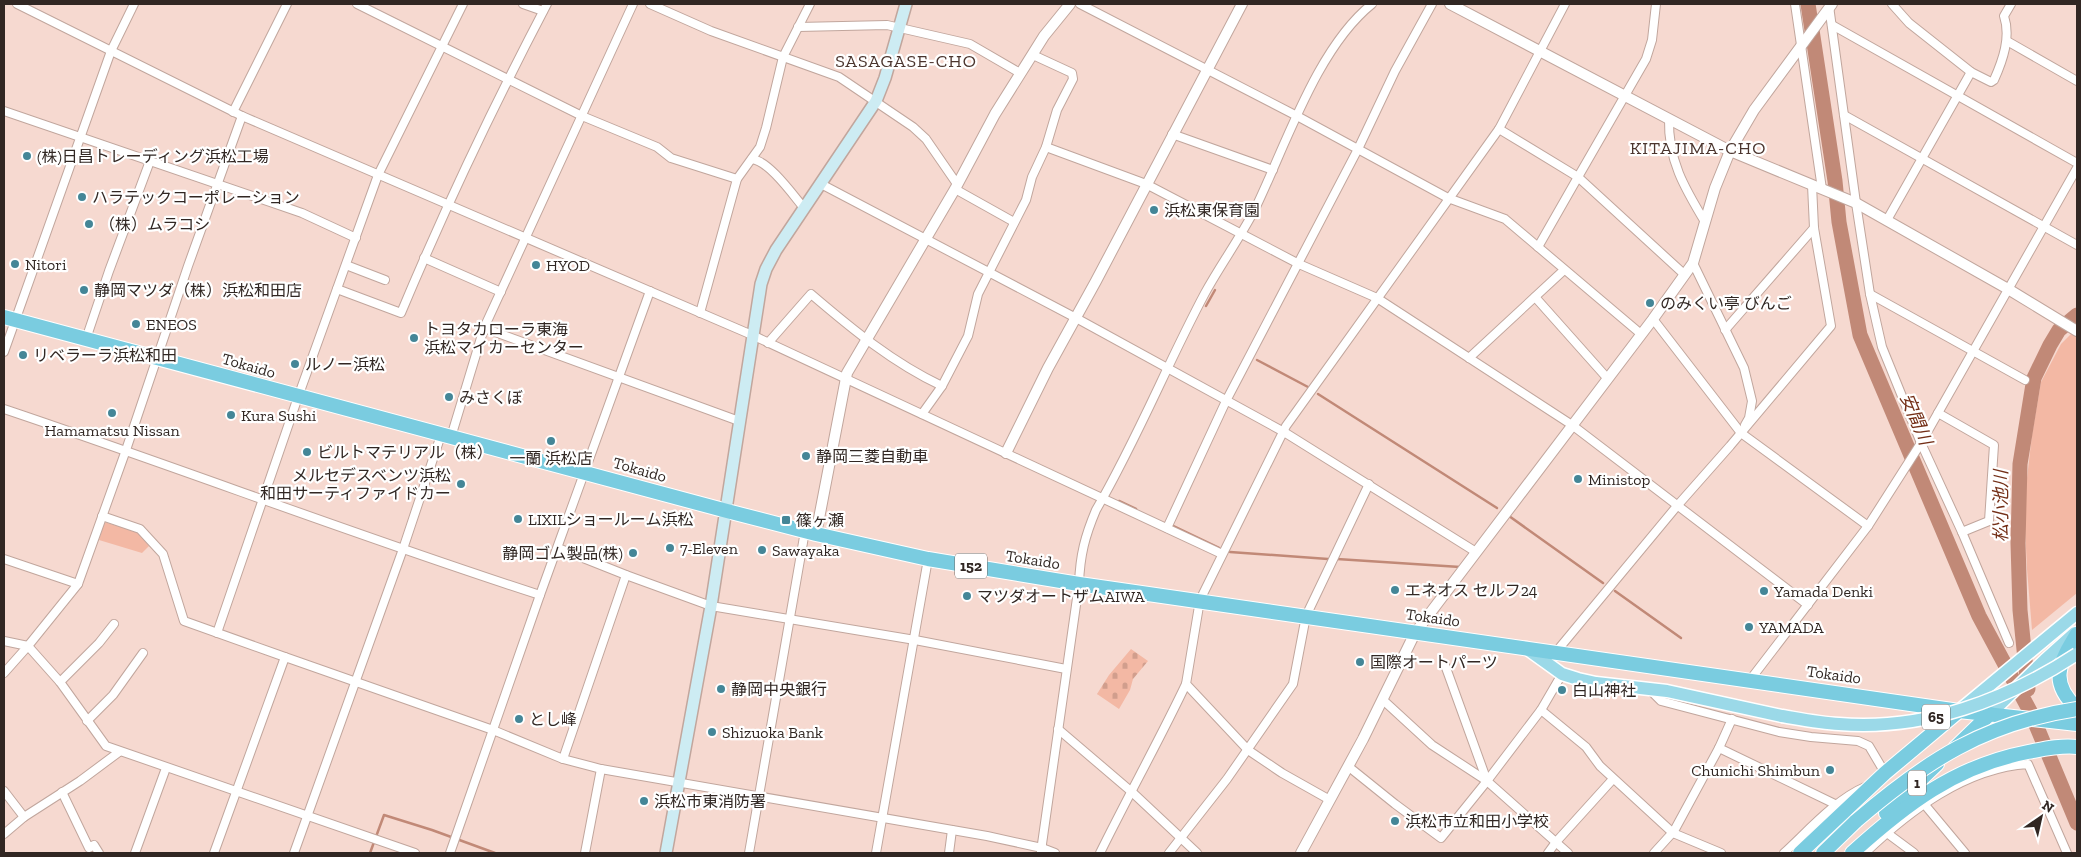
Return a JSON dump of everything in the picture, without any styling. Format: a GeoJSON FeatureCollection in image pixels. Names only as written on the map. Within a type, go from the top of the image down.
{"type":"FeatureCollection","features":[{"type":"Feature","properties":{"kind":"highway","name":"Tokaido"},"geometry":{"type":"LineString","coordinates":[[9,319],[811,533],[928,559],[1079,584],[2059,725]]}},
{"type":"Feature","properties":{"kind":"highway","name":"1"},"geometry":{"type":"LineString","coordinates":[[1823,853],[1856,821],[1928,764],[1964,744],[2006,726],[2077,709],[2060,684],[2060,674],[2062,659],[2077,632]]}},
{"type":"Feature","properties":{"kind":"highway","name":"1"},"geometry":{"type":"LineString","coordinates":[[1907,753],[1921,735],[1924,726],[1924,720],[1918,710],[1910,704]]}},
{"type":"Feature","properties":{"kind":"highway","name":"1"},"geometry":{"type":"LineString","coordinates":[[1800,853],[1907,753],[1959,711]]}},
{"type":"Feature","properties":{"kind":"highway","name":"1"},"geometry":{"type":"LineString","coordinates":[[1846,853],[1990,714]]}},
{"type":"Feature","properties":{"kind":"highway"},"geometry":{"type":"LineString","coordinates":[[2059,725],[2077,724]]}},
{"type":"Feature","properties":{"kind":"highway"},"geometry":{"type":"LineString","coordinates":[[2059,725],[2077,732]]}},
{"type":"Feature","properties":{"kind":"highway","name":"1"},"geometry":{"type":"LineString","coordinates":[[1852,853],[1888,820],[1932,789],[1982,765],[2025,759],[2073,747]]}},
{"type":"Feature","properties":{"kind":"main road"},"geometry":{"type":"LineString","coordinates":[[666,853],[727,511],[761,284],[766,268],[776,250],[876,101],[885,78],[906,4]]}},
{"type":"Feature","properties":{"kind":"main road","name":"65"},"geometry":{"type":"LineString","coordinates":[[1959,711],[2077,613]]}},
{"type":"Feature","properties":{"kind":"main road"},"geometry":{"type":"LineString","coordinates":[[1990,714],[2044,660],[2077,632]]}},
{"type":"Feature","properties":{"kind":"main road","name":"65"},"geometry":{"type":"LineString","coordinates":[[1526,648],[1562,674],[1596,683],[1649,688],[1782,716],[1848,724],[1876,724],[1931,718],[1995,699],[2077,654]]}},
{"type":"Feature","properties":{"kind":"street"},"geometry":{"type":"LineString","coordinates":[[17,4],[233,112],[752,335],[1222,554]]}},
{"type":"Feature","properties":{"kind":"street"},"geometry":{"type":"LineString","coordinates":[[4,352],[9,319],[81,137],[111,51],[134,4]]}},
{"type":"Feature","properties":{"kind":"street"},"geometry":{"type":"LineString","coordinates":[[233,112],[287,4]]}},
{"type":"Feature","properties":{"kind":"street"},"geometry":{"type":"LineString","coordinates":[[357,4],[582,116],[657,147],[671,158],[737,180]]}},
{"type":"Feature","properties":{"kind":"street"},"geometry":{"type":"LineString","coordinates":[[217,633],[298,397],[378,175],[463,4]]}},
{"type":"Feature","properties":{"kind":"street"},"geometry":{"type":"LineString","coordinates":[[523,4],[543,11]]}},
{"type":"Feature","properties":{"kind":"street"},"geometry":{"type":"LineString","coordinates":[[337,289],[401,313],[447,205],[508,79],[547,4]]}},
{"type":"Feature","properties":{"kind":"street"},"geometry":{"type":"LineString","coordinates":[[294,853],[484,328],[632,4]]}},
{"type":"Feature","properties":{"kind":"street"},"geometry":{"type":"LineString","coordinates":[[650,4],[711,31],[839,78],[913,127],[926,139],[956,186],[1014,222]]}},
{"type":"Feature","properties":{"kind":"street"},"geometry":{"type":"LineString","coordinates":[[700,313],[737,180],[760,147],[783,57],[810,4]]}},
{"type":"Feature","properties":{"kind":"street"},"geometry":{"type":"LineString","coordinates":[[749,853],[790,618],[847,373],[956,186],[995,114],[1044,36],[1070,4]]}},
{"type":"Feature","properties":{"kind":"street"},"geometry":{"type":"LineString","coordinates":[[1080,4],[1297,116],[1448,198],[1504,219],[1641,334]]}},
{"type":"Feature","properties":{"kind":"street"},"geometry":{"type":"LineString","coordinates":[[1006,453],[1048,368],[1242,4]]}},
{"type":"Feature","properties":{"kind":"street"},"geometry":{"type":"LineString","coordinates":[[1041,851],[1079,584],[1080,559],[1085,536],[1205,293],[1242,235],[1274,170],[1297,116],[1342,35],[1354,19],[1372,4]]}},
{"type":"Feature","properties":{"kind":"street"},"geometry":{"type":"LineString","coordinates":[[1167,528],[1226,401],[1358,149],[1395,71],[1432,4]]}},
{"type":"Feature","properties":{"kind":"street"},"geometry":{"type":"LineString","coordinates":[[1450,4],[1468,8],[1541,50],[1730,151],[1855,203],[2062,320],[2076,330]]}},
{"type":"Feature","properties":{"kind":"street"},"geometry":{"type":"LineString","coordinates":[[1100,853],[1130,791],[1167,725],[1186,684],[1200,600],[1284,432],[1448,198],[1499,129],[1565,4]]}},
{"type":"Feature","properties":{"kind":"street"},"geometry":{"type":"LineString","coordinates":[[1538,248],[1646,59],[1652,40],[1656,4]]}},
{"type":"Feature","properties":{"kind":"street"},"geometry":{"type":"LineString","coordinates":[[1795,4],[1822,189]]}},
{"type":"Feature","properties":{"kind":"street"},"geometry":{"type":"LineString","coordinates":[[1892,4],[1909,23],[1971,72],[1991,82],[1994,80],[2007,41],[2007,26],[2004,16],[2011,4]]}},
{"type":"Feature","properties":{"kind":"street"},"geometry":{"type":"LineString","coordinates":[[1301,853],[1349,767],[1415,632],[1608,379],[1693,263],[1715,188],[1730,151],[1754,110],[1829,7]]}},
{"type":"Feature","properties":{"kind":"street"},"geometry":{"type":"LineString","coordinates":[[1829,7],[1855,203],[1870,294],[1882,347],[1921,444],[1962,532],[2009,643]]}},
{"type":"Feature","properties":{"kind":"street"},"geometry":{"type":"LineString","coordinates":[[798,28],[886,25],[970,44],[1020,73]]}},
{"type":"Feature","properties":{"kind":"street"},"geometry":{"type":"LineString","coordinates":[[1832,25],[2077,162]]}},
{"type":"Feature","properties":{"kind":"street"},"geometry":{"type":"LineString","coordinates":[[2007,41],[2077,81]]}},
{"type":"Feature","properties":{"kind":"street"},"geometry":{"type":"LineString","coordinates":[[922,414],[942,386],[968,336],[978,294],[1026,200],[1032,177],[1046,147],[1057,110],[1073,79],[1072,73],[1033,55]]}},
{"type":"Feature","properties":{"kind":"street"},"geometry":{"type":"LineString","coordinates":[[1887,220],[1971,72]]}},
{"type":"Feature","properties":{"kind":"street"},"geometry":{"type":"LineString","coordinates":[[4,111],[302,214],[356,238]]}},
{"type":"Feature","properties":{"kind":"street"},"geometry":{"type":"LineString","coordinates":[[1844,115],[2077,246]]}},
{"type":"Feature","properties":{"kind":"street"},"geometry":{"type":"LineString","coordinates":[[4,674],[78,584],[159,358],[188,266],[242,116]]}},
{"type":"Feature","properties":{"kind":"street"},"geometry":{"type":"LineString","coordinates":[[1669,119],[1668,139],[1675,166],[1688,194],[1706,222]]}},
{"type":"Feature","properties":{"kind":"street"},"geometry":{"type":"LineString","coordinates":[[1499,129],[1578,177],[1685,274]]}},
{"type":"Feature","properties":{"kind":"street"},"geometry":{"type":"LineString","coordinates":[[1172,134],[1274,170]]}},
{"type":"Feature","properties":{"kind":"street"},"geometry":{"type":"LineString","coordinates":[[1046,147],[1146,184],[1298,264],[1378,298],[1572,425],[1808,605]]}},
{"type":"Feature","properties":{"kind":"street"},"geometry":{"type":"LineString","coordinates":[[752,159],[757,160],[769,169],[804,208]]}},
{"type":"Feature","properties":{"kind":"street"},"geometry":{"type":"LineString","coordinates":[[86,339],[150,161]]}},
{"type":"Feature","properties":{"kind":"street"},"geometry":{"type":"LineString","coordinates":[[1750,680],[1868,526],[1921,444],[2077,168]]}},
{"type":"Feature","properties":{"kind":"street"},"geometry":{"type":"LineString","coordinates":[[821,184],[1076,318],[1284,432],[1476,552]]}},
{"type":"Feature","properties":{"kind":"street"},"geometry":{"type":"LineString","coordinates":[[1556,652],[1677,506],[1831,326],[1814,228],[1812,185]]}},
{"type":"Feature","properties":{"kind":"street"},"geometry":{"type":"LineString","coordinates":[[1725,330],[1814,228]]}},
{"type":"Feature","properties":{"kind":"street"},"geometry":{"type":"LineString","coordinates":[[424,258],[501,292]]}},
{"type":"Feature","properties":{"kind":"street"},"geometry":{"type":"LineString","coordinates":[[1693,263],[1744,368],[1750,386],[1752,401],[1749,418],[1741,433]]}},
{"type":"Feature","properties":{"kind":"street"},"geometry":{"type":"LineString","coordinates":[[346,265],[385,280]]}},
{"type":"Feature","properties":{"kind":"street"},"geometry":{"type":"LineString","coordinates":[[1469,358],[1564,270]]}},
{"type":"Feature","properties":{"kind":"street"},"geometry":{"type":"LineString","coordinates":[[450,853],[540,595],[650,292]]}},
{"type":"Feature","properties":{"kind":"street"},"geometry":{"type":"LineString","coordinates":[[768,343],[810,294],[865,340],[917,374],[942,386]]}},
{"type":"Feature","properties":{"kind":"street"},"geometry":{"type":"LineString","coordinates":[[1870,294],[2025,380]]}},
{"type":"Feature","properties":{"kind":"street"},"geometry":{"type":"LineString","coordinates":[[1535,297],[1608,379]]}},
{"type":"Feature","properties":{"kind":"street"},"geometry":{"type":"LineString","coordinates":[[1653,319],[1741,433],[1868,526]]}},
{"type":"Feature","properties":{"kind":"street"},"geometry":{"type":"LineString","coordinates":[[484,328],[739,421]]}},
{"type":"Feature","properties":{"kind":"street"},"geometry":{"type":"LineString","coordinates":[[4,409],[540,595]]}},
{"type":"Feature","properties":{"kind":"street"},"geometry":{"type":"LineString","coordinates":[[1938,413],[1994,445],[1989,521],[1962,532]]}},
{"type":"Feature","properties":{"kind":"street"},"geometry":{"type":"LineString","coordinates":[[1169,853],[1248,750],[1293,684],[1306,616],[1369,484]]}},
{"type":"Feature","properties":{"kind":"street"},"geometry":{"type":"LineString","coordinates":[[102,516],[140,529],[163,554],[184,621],[493,730],[563,758],[601,769],[952,830],[1055,853]]}},
{"type":"Feature","properties":{"kind":"street"},"geometry":{"type":"LineString","coordinates":[[558,548],[711,606],[915,640],[1066,669]]}},
{"type":"Feature","properties":{"kind":"street"},"geometry":{"type":"LineString","coordinates":[[4,559],[78,584]]}},
{"type":"Feature","properties":{"kind":"street"},"geometry":{"type":"LineString","coordinates":[[876,853],[928,559]]}},
{"type":"Feature","properties":{"kind":"street"},"geometry":{"type":"LineString","coordinates":[[563,758],[626,575]]}},
{"type":"Feature","properties":{"kind":"street"},"geometry":{"type":"LineString","coordinates":[[60,682],[99,644],[114,624]]}},
{"type":"Feature","properties":{"kind":"street"},"geometry":{"type":"LineString","coordinates":[[4,641],[28,646],[60,682],[106,746],[415,853]]}},
{"type":"Feature","properties":{"kind":"street"},"geometry":{"type":"LineString","coordinates":[[87,720],[113,695],[143,653]]}},
{"type":"Feature","properties":{"kind":"street"},"geometry":{"type":"LineString","coordinates":[[214,853],[285,657]]}},
{"type":"Feature","properties":{"kind":"street"},"geometry":{"type":"LineString","coordinates":[[1445,665],[1487,781]]}},
{"type":"Feature","properties":{"kind":"street"},"geometry":{"type":"LineString","coordinates":[[1349,767],[1441,838],[1541,710],[1562,674]]}},
{"type":"Feature","properties":{"kind":"street"},"geometry":{"type":"LineString","coordinates":[[1186,684],[1248,750],[1282,773],[1330,800]]}},
{"type":"Feature","properties":{"kind":"street"},"geometry":{"type":"LineString","coordinates":[[1649,688],[1661,701],[1787,733],[1858,741],[1870,746],[1885,773]]}},
{"type":"Feature","properties":{"kind":"street"},"geometry":{"type":"LineString","coordinates":[[1382,700],[1432,745],[1487,781],[1568,853]]}},
{"type":"Feature","properties":{"kind":"street"},"geometry":{"type":"LineString","coordinates":[[1541,710],[1586,747],[1600,766],[1673,833],[1721,853]]}},
{"type":"Feature","properties":{"kind":"street"},"geometry":{"type":"LineString","coordinates":[[1654,853],[1673,833],[1719,748],[1732,719]]}},
{"type":"Feature","properties":{"kind":"street"},"geometry":{"type":"LineString","coordinates":[[1058,729],[1198,853]]}},
{"type":"Feature","properties":{"kind":"street"},"geometry":{"type":"LineString","coordinates":[[1719,748],[1837,805]]}},
{"type":"Feature","properties":{"kind":"street"},"geometry":{"type":"LineString","coordinates":[[4,834],[119,752]]}},
{"type":"Feature","properties":{"kind":"street"},"geometry":{"type":"LineString","coordinates":[[1865,853],[1887,833],[1948,789],[1978,775],[2025,759],[2066,853]]}},
{"type":"Feature","properties":{"kind":"street"},"geometry":{"type":"LineString","coordinates":[[135,853],[166,768]]}},
{"type":"Feature","properties":{"kind":"street"},"geometry":{"type":"LineString","coordinates":[[585,853],[601,769]]}},
{"type":"Feature","properties":{"kind":"street"},"geometry":{"type":"LineString","coordinates":[[1548,853],[1613,778]]}},
{"type":"Feature","properties":{"kind":"street"},"geometry":{"type":"LineString","coordinates":[[1784,853],[1855,791],[1873,784]]}},
{"type":"Feature","properties":{"kind":"street"},"geometry":{"type":"LineString","coordinates":[[4,791],[24,818]]}},
{"type":"Feature","properties":{"kind":"street"},"geometry":{"type":"LineString","coordinates":[[62,792],[89,848],[94,846],[99,853]]}},
{"type":"Feature","properties":{"kind":"street"},"geometry":{"type":"LineString","coordinates":[[1924,805],[1965,853]]}},
{"type":"Feature","properties":{"kind":"street"},"geometry":{"type":"LineString","coordinates":[[949,853],[952,830]]}},
{"type":"Feature","properties":{"kind":"street"},"geometry":{"type":"LineString","coordinates":[[1887,833],[1914,853]]}},
{"type":"Feature","properties":{"kind":"green space"},"geometry":{"type":"Polygon","coordinates":[[[2077,328],[2077,593],[2032,630],[2024,504],[2032,435],[2041,382],[2061,344],[2077,328]]]}},
{"type":"Feature","properties":{"kind":"green space"},"geometry":{"type":"Polygon","coordinates":[[[104,522],[137,532],[149,546],[142,553],[99,540],[104,522]]]}},
{"type":"Feature","properties":{"kind":"green space"},"geometry":{"type":"Polygon","coordinates":[[[1131,649],[1148,661],[1133,679],[1130,690],[1119,709],[1097,694],[1109,675],[1131,649]]]}},
{"type":"Feature","properties":{"kind":"waterway","name":"安間川"},"geometry":{"type":"LineString","coordinates":[[1808,4],[1835,181],[1839,222],[1860,335],[1979,616],[2031,713],[2077,823]]}},
{"type":"Feature","properties":{"kind":"waterway"},"geometry":{"type":"LineString","coordinates":[[1206,306],[1215,290]]}},
{"type":"Feature","properties":{"kind":"waterway","name":"松小池川"},"geometry":{"type":"LineString","coordinates":[[2028,689],[2020,610],[2018,543],[2020,464],[2034,378],[2059,330],[2077,315]]}},
{"type":"Feature","properties":{"kind":"waterway"},"geometry":{"type":"LineString","coordinates":[[1257,360],[1308,387]]}},
{"type":"Feature","properties":{"kind":"waterway"},"geometry":{"type":"LineString","coordinates":[[1318,394],[1497,508]]}},
{"type":"Feature","properties":{"kind":"waterway"},"geometry":{"type":"LineString","coordinates":[[1119,501],[1136,509]]}},
{"type":"Feature","properties":{"kind":"waterway"},"geometry":{"type":"LineString","coordinates":[[1509,516],[1603,583]]}},
{"type":"Feature","properties":{"kind":"waterway"},"geometry":{"type":"LineString","coordinates":[[1173,526],[1219,548]]}},
{"type":"Feature","properties":{"kind":"waterway"},"geometry":{"type":"LineString","coordinates":[[1230,552],[1328,559]]}},
{"type":"Feature","properties":{"kind":"waterway"},"geometry":{"type":"LineString","coordinates":[[1337,559],[1460,567]]}},
{"type":"Feature","properties":{"kind":"waterway"},"geometry":{"type":"LineString","coordinates":[[1615,591],[1681,638]]}},
{"type":"Feature","properties":{"kind":"waterway"},"geometry":{"type":"LineString","coordinates":[[370,853],[384,815],[495,853]]}},
{"type":"Feature","properties":{"kind":"place","name":"(株)日昌トレーディング浜松工場"},"geometry":{"type":"Point","coordinates":[27,156]}},
{"type":"Feature","properties":{"kind":"place","name":"ハラテックコーポレーション"},"geometry":{"type":"Point","coordinates":[82,197]}},
{"type":"Feature","properties":{"kind":"place","name":"浜松東保育園"},"geometry":{"type":"Point","coordinates":[1154,210]}},
{"type":"Feature","properties":{"kind":"place","name":"（株）ムラコシ"},"geometry":{"type":"Point","coordinates":[89,224]}},
{"type":"Feature","properties":{"kind":"place","name":"Nitori"},"geometry":{"type":"Point","coordinates":[15,264]}},
{"type":"Feature","properties":{"kind":"place","name":"HYOD"},"geometry":{"type":"Point","coordinates":[536,265]}},
{"type":"Feature","properties":{"kind":"place","name":"静岡マツダ（株）浜松和田店"},"geometry":{"type":"Point","coordinates":[84,290]}},
{"type":"Feature","properties":{"kind":"place","name":"のみくい亭 びんご"},"geometry":{"type":"Point","coordinates":[1650,303]}},
{"type":"Feature","properties":{"kind":"place","name":"ENEOS"},"geometry":{"type":"Point","coordinates":[136,324]}},
{"type":"Feature","properties":{"kind":"place","name":"トヨタカローラ東海 浜松マイカーセンター"},"geometry":{"type":"Point","coordinates":[414,338]}},
{"type":"Feature","properties":{"kind":"place","name":"リベラーラ浜松和田"},"geometry":{"type":"Point","coordinates":[23,355]}},
{"type":"Feature","properties":{"kind":"place","name":"ルノー浜松"},"geometry":{"type":"Point","coordinates":[295,364]}},
{"type":"Feature","properties":{"kind":"place","name":"みさくぼ"},"geometry":{"type":"Point","coordinates":[449,397]}},
{"type":"Feature","properties":{"kind":"place","name":"Hamamatsu Nissan"},"geometry":{"type":"Point","coordinates":[112,413]}},
{"type":"Feature","properties":{"kind":"place","name":"Kura Sushi"},"geometry":{"type":"Point","coordinates":[231,415]}},
{"type":"Feature","properties":{"kind":"place","name":"一蘭 浜松店"},"geometry":{"type":"Point","coordinates":[551,441]}},
{"type":"Feature","properties":{"kind":"place","name":"ビルトマテリアル（株）"},"geometry":{"type":"Point","coordinates":[307,452]}},
{"type":"Feature","properties":{"kind":"place","name":"静岡三菱自動車"},"geometry":{"type":"Point","coordinates":[806,456]}},
{"type":"Feature","properties":{"kind":"place","name":"Ministop"},"geometry":{"type":"Point","coordinates":[1578,479]}},
{"type":"Feature","properties":{"kind":"place","name":"メルセデスベンツ浜松 和田サーティファイドカー"},"geometry":{"type":"Point","coordinates":[461,484]}},
{"type":"Feature","properties":{"kind":"place","name":"LIXILショールーム浜松"},"geometry":{"type":"Point","coordinates":[518,519]}},
{"type":"Feature","properties":{"kind":"place","name":"篠ヶ瀬"},"geometry":{"type":"Point","coordinates":[786,520]}},
{"type":"Feature","properties":{"kind":"place","name":"7-Eleven"},"geometry":{"type":"Point","coordinates":[670,548]}},
{"type":"Feature","properties":{"kind":"place","name":"Sawayaka"},"geometry":{"type":"Point","coordinates":[762,550]}},
{"type":"Feature","properties":{"kind":"place","name":"静岡ゴム製品(株)"},"geometry":{"type":"Point","coordinates":[633,553]}},
{"type":"Feature","properties":{"kind":"place","name":"エネオス セルフ24"},"geometry":{"type":"Point","coordinates":[1395,590]}},
{"type":"Feature","properties":{"kind":"place","name":"Yamada Denki"},"geometry":{"type":"Point","coordinates":[1764,591]}},
{"type":"Feature","properties":{"kind":"place","name":"マツダオートザムAIWA"},"geometry":{"type":"Point","coordinates":[967,596]}},
{"type":"Feature","properties":{"kind":"place","name":"YAMADA"},"geometry":{"type":"Point","coordinates":[1749,627]}},
{"type":"Feature","properties":{"kind":"place","name":"国際オートパーツ"},"geometry":{"type":"Point","coordinates":[1360,662]}},
{"type":"Feature","properties":{"kind":"place","name":"静岡中央銀行"},"geometry":{"type":"Point","coordinates":[721,689]}},
{"type":"Feature","properties":{"kind":"place","name":"白山神社"},"geometry":{"type":"Point","coordinates":[1562,690]}},
{"type":"Feature","properties":{"kind":"place","name":"とし峰"},"geometry":{"type":"Point","coordinates":[519,719]}},
{"type":"Feature","properties":{"kind":"place","name":"Shizuoka Bank"},"geometry":{"type":"Point","coordinates":[712,732]}},
{"type":"Feature","properties":{"kind":"place","name":"Chunichi Shimbun"},"geometry":{"type":"Point","coordinates":[1830,770]}},
{"type":"Feature","properties":{"kind":"place","name":"浜松市東消防署"},"geometry":{"type":"Point","coordinates":[644,801]}},
{"type":"Feature","properties":{"kind":"place","name":"浜松市立和田小学校"},"geometry":{"type":"Point","coordinates":[1395,821]}},
{"type":"Feature","properties":{"kind":"district","name":"SASAGASE-CHO"},"geometry":{"type":"Point","coordinates":[906,61]}},
{"type":"Feature","properties":{"kind":"district","name":"KITAJIMA-CHO"},"geometry":{"type":"Point","coordinates":[1698,148]}}]}
